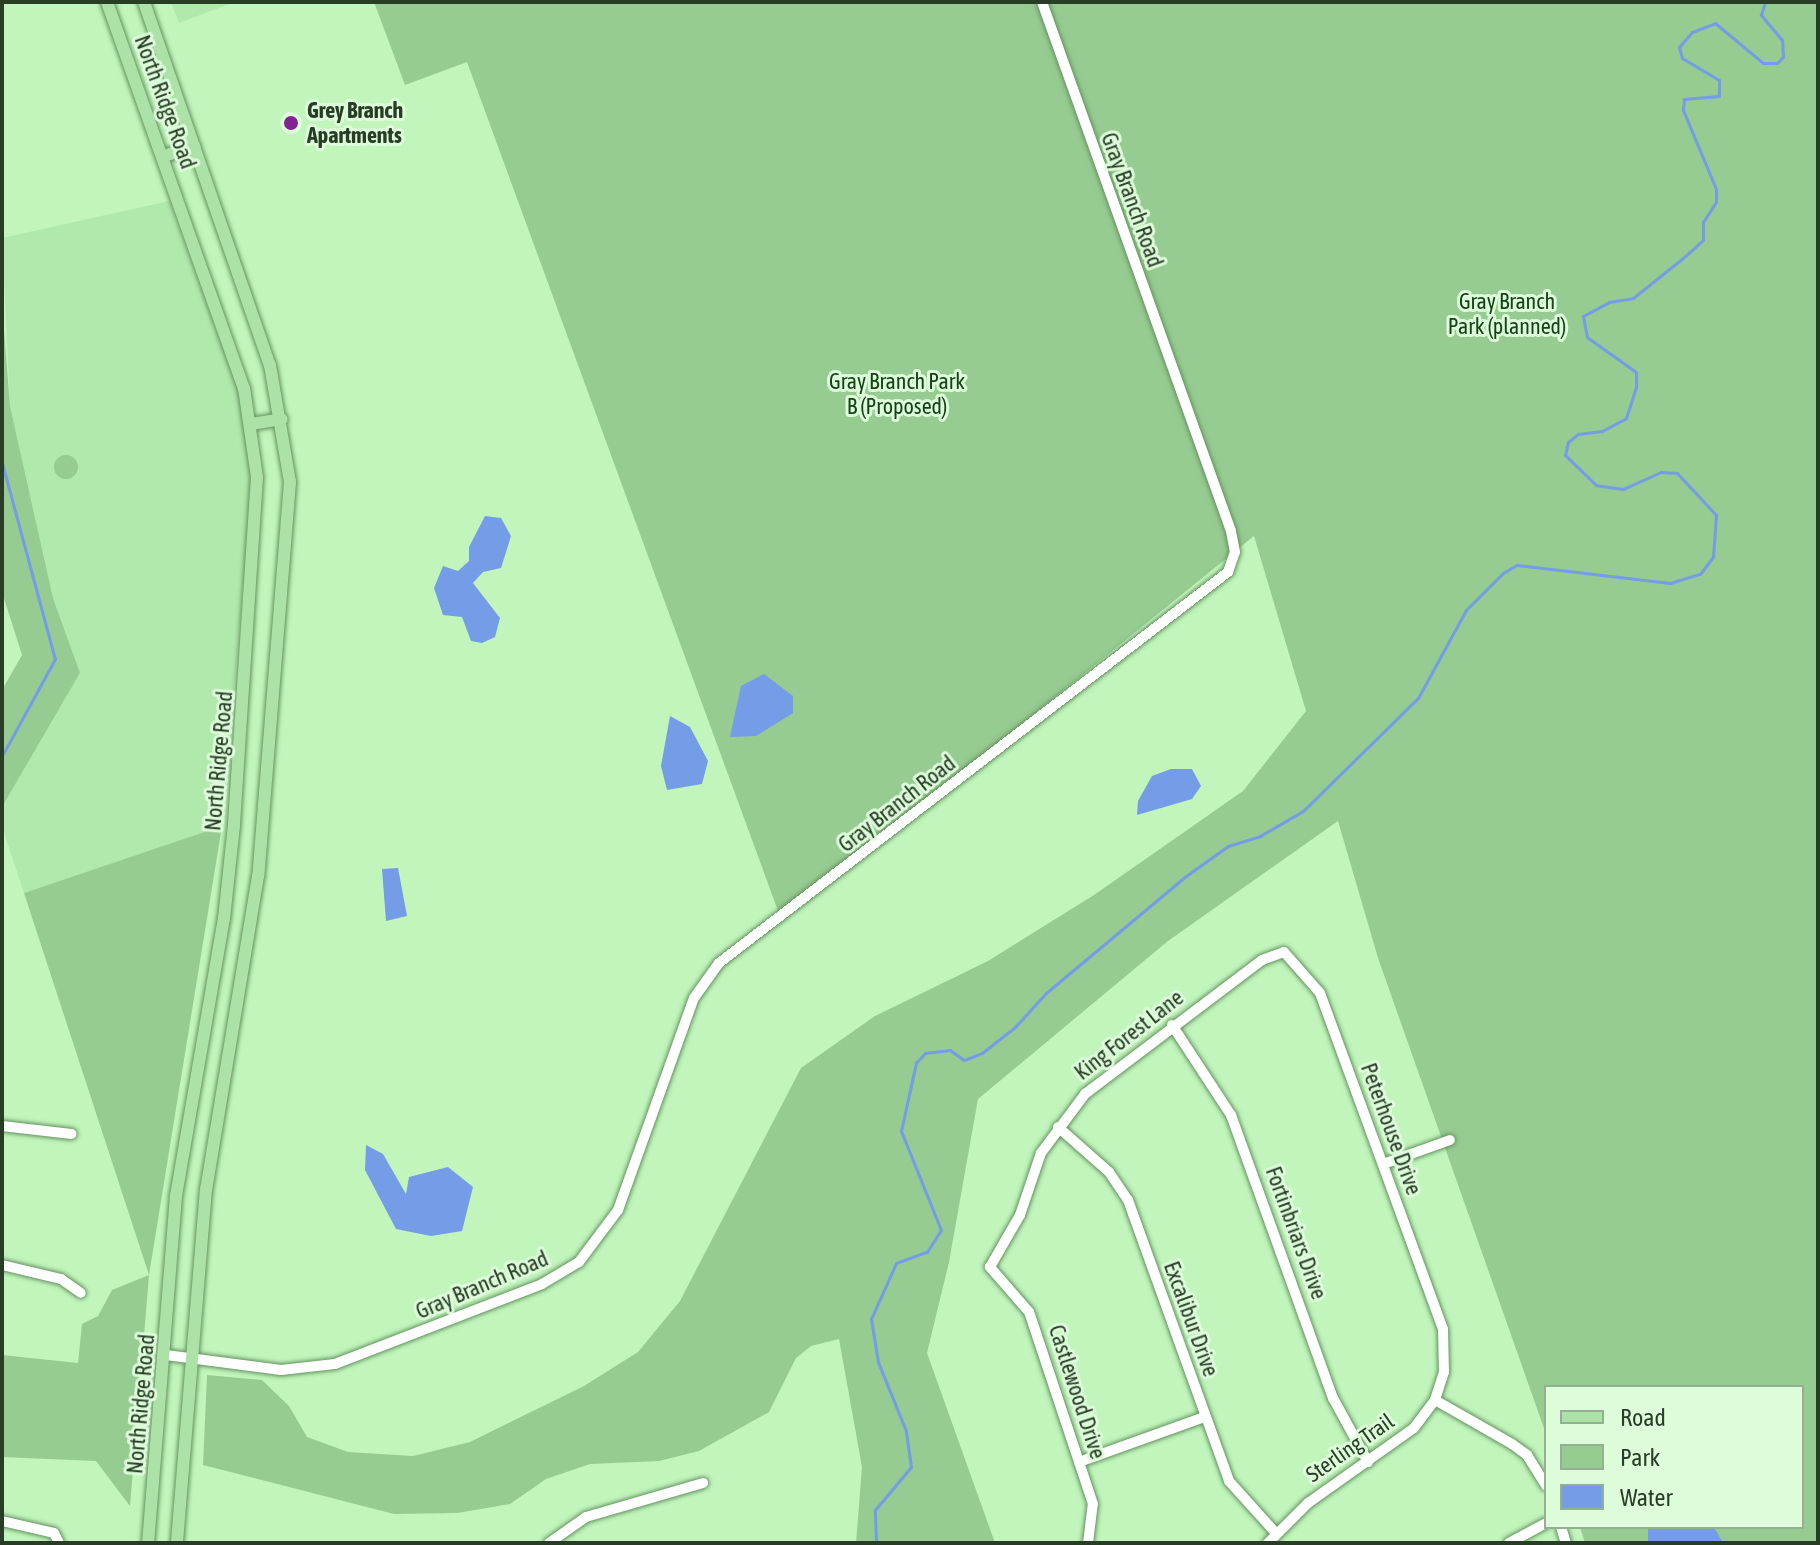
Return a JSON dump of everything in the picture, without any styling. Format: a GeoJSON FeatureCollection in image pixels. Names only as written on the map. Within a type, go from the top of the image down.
{"type":"FeatureCollection","features":[{"type":"Feature","properties":{"kind":"main road","name":"North Ridge Road"},"geometry":{"type":"LineString","coordinates":[[107,2],[226,332],[251,424],[258,521],[224,918],[176,1196],[166,1355],[148,1543]]}},
{"type":"Feature","properties":{"kind":"main road","name":"North Ridge Road"},"geometry":{"type":"LineString","coordinates":[[144,2],[270,365],[282,419],[290,482],[288,537],[258,876],[206,1189],[177,1543]]}},
{"type":"Feature","properties":{"kind":"main road"},"geometry":{"type":"LineString","coordinates":[[164,156],[194,146]]}},
{"type":"Feature","properties":{"kind":"main road"},"geometry":{"type":"LineString","coordinates":[[251,424],[282,419]]}},
{"type":"Feature","properties":{"kind":"street","name":"Gray Branch Road"},"geometry":{"type":"LineString","coordinates":[[166,1355],[281,1370],[335,1364],[542,1284],[579,1262],[618,1210],[694,998],[719,963],[1228,572],[1235,552],[1231,531],[1043,5]]}},
{"type":"Feature","properties":{"kind":"street","name":"King Forest Lane"},"geometry":{"type":"LineString","coordinates":[[990,1267],[1020,1215],[1041,1153],[1085,1094],[1172,1025],[1262,960],[1284,952]]}},
{"type":"Feature","properties":{"kind":"street","name":"Peterhouse Drive"},"geometry":{"type":"LineString","coordinates":[[1284,952],[1320,993],[1443,1329]]}},
{"type":"Feature","properties":{"kind":"street","name":"Fortinbriars Drive"},"geometry":{"type":"LineString","coordinates":[[1172,1025],[1231,1115],[1333,1398],[1368,1462]]}},
{"type":"Feature","properties":{"kind":"street"},"geometry":{"type":"LineString","coordinates":[[2,1126],[72,1134]]}},
{"type":"Feature","properties":{"kind":"street","name":"Excalibur Drive"},"geometry":{"type":"LineString","coordinates":[[1058,1127],[1109,1172],[1128,1200],[1229,1481],[1275,1532]]}},
{"type":"Feature","properties":{"kind":"street"},"geometry":{"type":"LineString","coordinates":[[1383,1164],[1450,1140]]}},
{"type":"Feature","properties":{"kind":"street"},"geometry":{"type":"LineString","coordinates":[[2,1265],[61,1279],[81,1293]]}},
{"type":"Feature","properties":{"kind":"street","name":"Castlewood Drive"},"geometry":{"type":"LineString","coordinates":[[990,1267],[1029,1312],[1093,1504],[1088,1543]]}},
{"type":"Feature","properties":{"kind":"street","name":"Sterling Trail"},"geometry":{"type":"LineString","coordinates":[[1268,1543],[1275,1532],[1414,1428],[1435,1400],[1444,1372],[1443,1329]]}},
{"type":"Feature","properties":{"kind":"street"},"geometry":{"type":"LineString","coordinates":[[1435,1400],[1527,1455],[1544,1483]]}},
{"type":"Feature","properties":{"kind":"street"},"geometry":{"type":"LineString","coordinates":[[1079,1462],[1205,1417]]}},
{"type":"Feature","properties":{"kind":"street"},"geometry":{"type":"LineString","coordinates":[[549,1543],[586,1517],[703,1483]]}},
{"type":"Feature","properties":{"kind":"street"},"geometry":{"type":"LineString","coordinates":[[2,1521],[56,1538]]}},
{"type":"Feature","properties":{"kind":"street"},"geometry":{"type":"LineString","coordinates":[[1509,1543],[1544,1524]]}},
{"type":"Feature","properties":{"kind":"shaded area"},"geometry":{"type":"Polygon","coordinates":[[[171,2],[235,2],[179,23],[171,2]]]}},
{"type":"Feature","properties":{"kind":"shaded area"},"geometry":{"type":"Polygon","coordinates":[[[169,201],[239,392],[252,481],[222,826],[24,893],[2,827],[2,807],[80,673],[53,598],[10,406],[2,238],[169,201]]]}},
{"type":"Feature","properties":{"kind":"green space"},"geometry":{"type":"Polygon","coordinates":[[[374,2],[1818,2],[1818,1543],[1585,1543],[1581,1529],[1804,1529],[1804,1385],[1544,1385],[1544,1428],[1378,958],[1338,821],[1168,941],[978,1099],[949,1262],[927,1353],[995,1543],[856,1543],[862,1467],[839,1339],[811,1346],[796,1358],[769,1412],[699,1451],[659,1461],[590,1464],[546,1479],[510,1504],[457,1513],[394,1514],[203,1465],[207,1375],[262,1380],[289,1406],[307,1437],[348,1452],[413,1456],[470,1442],[584,1386],[638,1352],[680,1301],[801,1068],[875,1016],[988,961],[1094,895],[1243,791],[1306,711],[1254,536],[781,919],[467,62],[405,85],[374,2]]]}},
{"type":"Feature","properties":{"kind":"green space"},"geometry":{"type":"Polygon","coordinates":[[[2,304],[10,406],[53,598],[80,673],[2,807],[2,690],[22,655],[2,592],[2,304]]]}},
{"type":"Feature","properties":{"kind":"green space"},"geometry":{"type":"Polygon","coordinates":[[[66,455],[75,458],[78,467],[75,476],[66,479],[57,476],[54,467],[57,458],[66,455]]]}},
{"type":"Feature","properties":{"kind":"green space"},"geometry":{"type":"Polygon","coordinates":[[[222,826],[149,1275],[24,893],[222,826]]]}},
{"type":"Feature","properties":{"kind":"green space"},"geometry":{"type":"Polygon","coordinates":[[[149,1275],[130,1506],[96,1461],[2,1457],[2,1355],[78,1363],[82,1324],[98,1316],[112,1290],[149,1275]]]}},
{"type":"Feature","properties":{"kind":"water"},"geometry":{"type":"Polygon","coordinates":[[[485,516],[501,518],[511,536],[501,568],[483,572],[473,583],[500,618],[495,637],[482,643],[471,641],[462,617],[443,615],[434,588],[443,566],[458,571],[469,561],[469,547],[485,516]]]}},
{"type":"Feature","properties":{"kind":"water"},"geometry":{"type":"Polygon","coordinates":[[[764,674],[793,696],[793,713],[756,736],[730,737],[741,686],[764,674]]]}},
{"type":"Feature","properties":{"kind":"water"},"geometry":{"type":"Polygon","coordinates":[[[670,716],[690,727],[708,761],[702,784],[667,790],[661,766],[670,716]]]}},
{"type":"Feature","properties":{"kind":"water"},"geometry":{"type":"Polygon","coordinates":[[[1171,769],[1192,769],[1201,786],[1192,799],[1137,815],[1138,801],[1152,776],[1171,769]]]}},
{"type":"Feature","properties":{"kind":"water"},"geometry":{"type":"Polygon","coordinates":[[[398,868],[407,916],[386,921],[382,869],[398,868]]]}},
{"type":"Feature","properties":{"kind":"water"},"geometry":{"type":"Polygon","coordinates":[[[366,1145],[383,1154],[406,1194],[409,1177],[448,1167],[473,1187],[462,1231],[431,1236],[396,1229],[365,1170],[366,1145]]]}},
{"type":"Feature","properties":{"kind":"water"},"geometry":{"type":"Polygon","coordinates":[[[1648,1529],[1715,1529],[1723,1543],[1648,1543],[1648,1529]]]}},
{"type":"Feature","properties":{"kind":"waterway"},"geometry":{"type":"LineString","coordinates":[[876,1543],[875,1510],[911,1467],[906,1431],[878,1362],[871,1319],[896,1263],[927,1252],[941,1230],[901,1131],[916,1063],[925,1053],[950,1050],[964,1060],[982,1053],[1015,1027],[1046,993],[1186,876],[1228,846],[1260,836],[1303,811],[1418,698],[1466,610],[1503,573],[1517,565],[1670,583],[1700,574],[1713,557],[1716,515],[1677,473],[1661,472],[1623,489],[1596,485],[1565,455],[1568,442],[1578,434],[1602,431],[1626,418],[1636,388],[1636,372],[1587,337],[1583,316],[1609,302],[1633,298],[1683,258],[1703,240],[1703,222],[1716,202],[1716,189],[1683,110],[1684,99],[1719,96],[1719,80],[1682,58],[1679,47],[1692,32],[1715,23],[1763,63],[1777,63],[1783,57],[1782,40],[1761,15],[1765,2]]}},
{"type":"Feature","properties":{"kind":"waterway"},"geometry":{"type":"LineString","coordinates":[[2,463],[55,659],[2,756]]}},
{"type":"Feature","properties":{"kind":"place","name":"Grey Branch Apartments"},"geometry":{"type":"Point","coordinates":[291,123]}},
{"type":"Feature","properties":{"kind":"park label","name":"Gray Branch Park (planned)"},"geometry":{"type":"Point","coordinates":[1507,314]}},
{"type":"Feature","properties":{"kind":"park label","name":"Gray Branch Park B (Proposed)"},"geometry":{"type":"Point","coordinates":[897,394]}}]}
